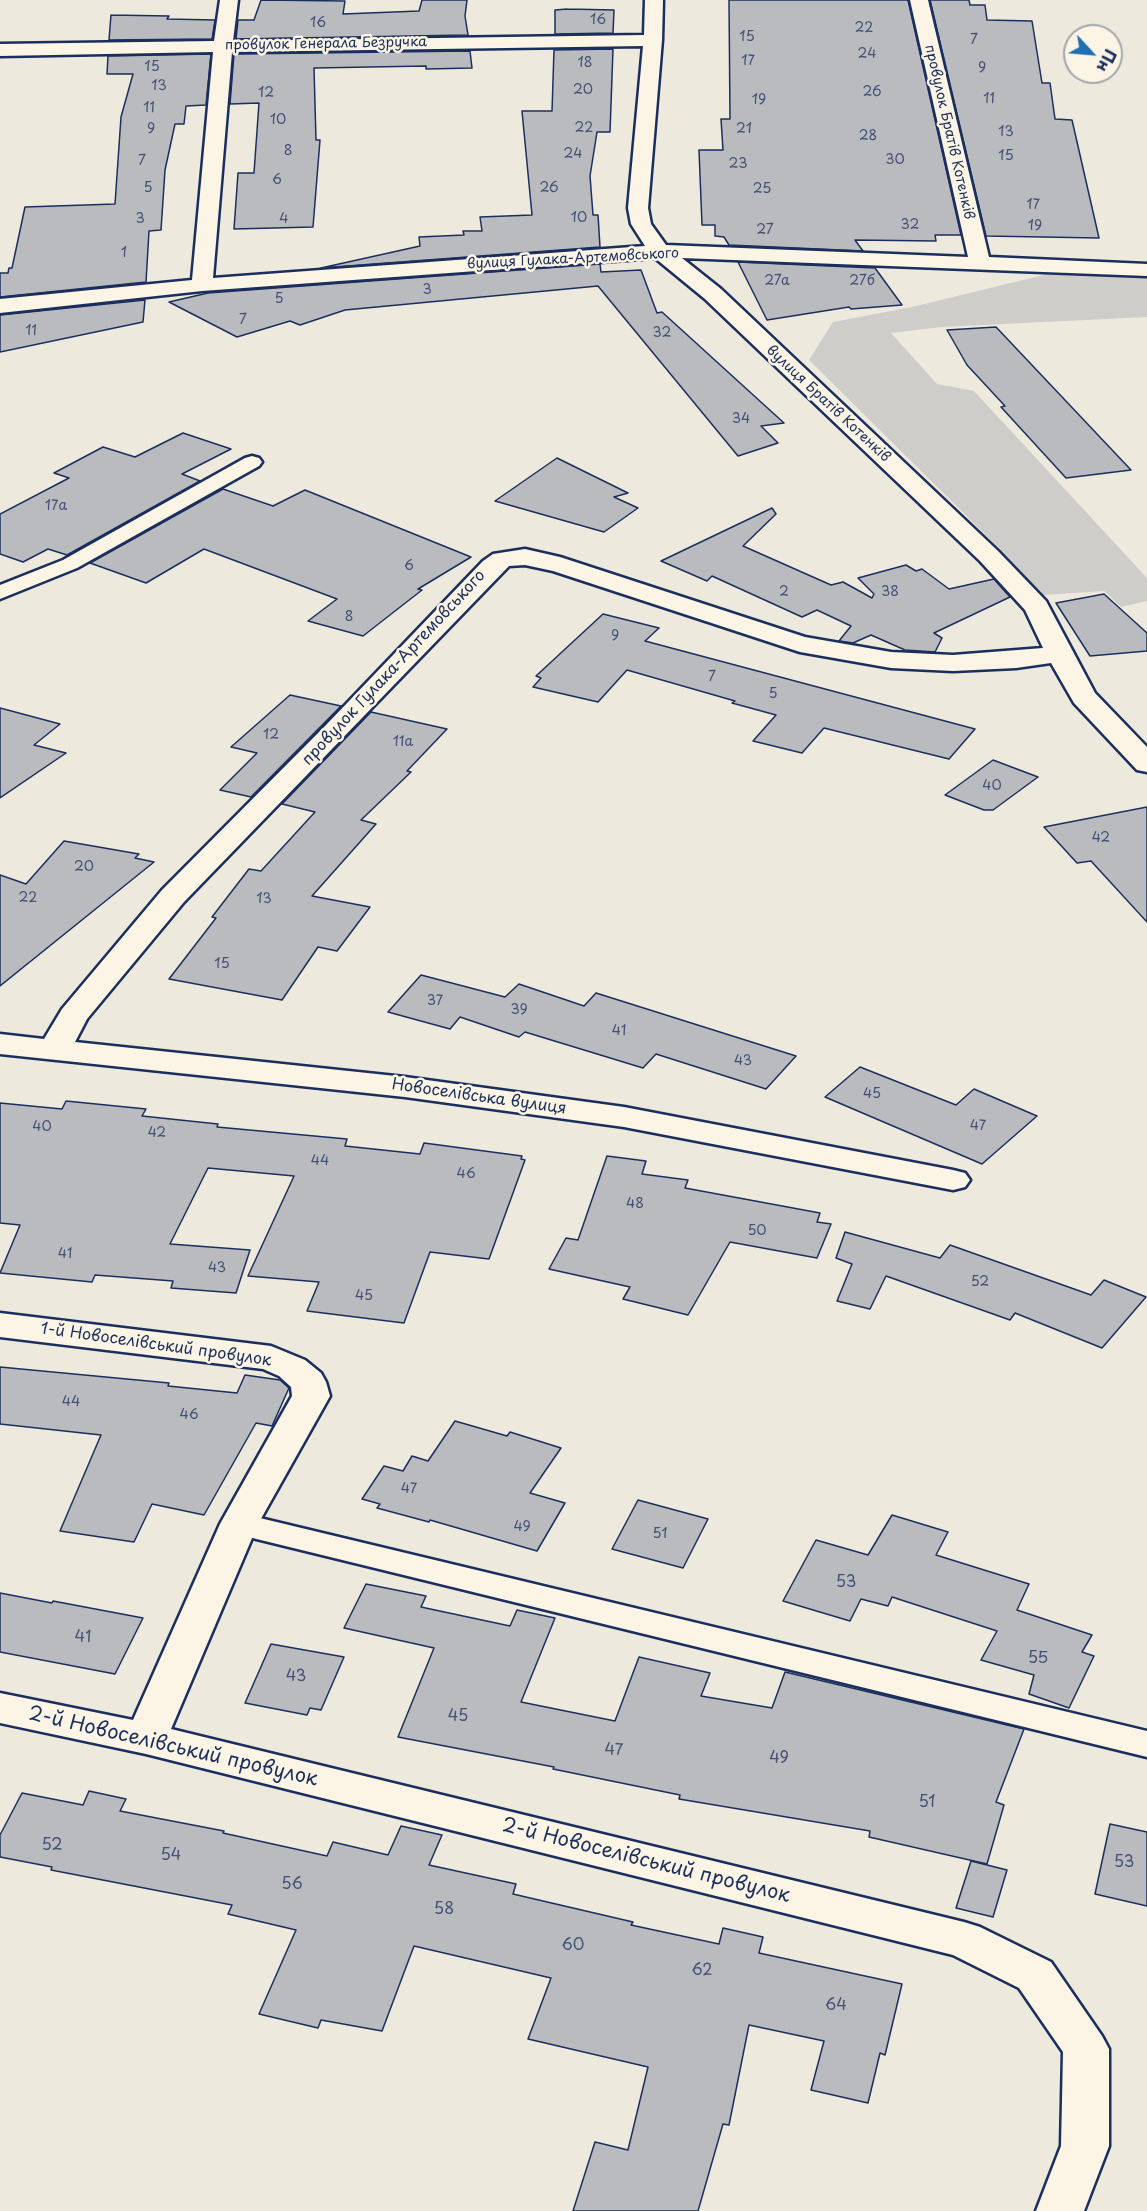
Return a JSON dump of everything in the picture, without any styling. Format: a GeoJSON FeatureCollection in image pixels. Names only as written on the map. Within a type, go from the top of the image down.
{"type":"FeatureCollection","features":[{"type":"Feature","properties":{"kind":"street"},"geometry":{"type":"LineString","coordinates":[[202,285],[229,0]]}},
{"type":"Feature","properties":{"kind":"street","name":"вулиця Братів Котенків"},"geometry":{"type":"LineString","coordinates":[[654,0],[653,40],[638,208],[641,224],[660,251],[713,294],[989,556],[1037,608],[1059,654],[1084,697],[1147,764]]}},
{"type":"Feature","properties":{"kind":"street","name":"провулок Братів Котенків"},"geometry":{"type":"LineString","coordinates":[[919,0],[980,264]]}},
{"type":"Feature","properties":{"kind":"street","name":"провулок Генерала Безручка"},"geometry":{"type":"LineString","coordinates":[[0,50],[653,40]]}},
{"type":"Feature","properties":{"kind":"street","name":"вулиця Гулака-Артемовського"},"geometry":{"type":"LineString","coordinates":[[0,306],[202,285],[660,251],[1147,270]]}},
{"type":"Feature","properties":{"kind":"street","name":"провулок Гулака-Артемовського"},"geometry":{"type":"LineString","coordinates":[[55,1049],[73,1016],[173,896],[336,732],[492,566],[502,559],[525,557],[560,565],[801,644],[891,660],[953,663],[1016,660],[1059,654]]}},
{"type":"Feature","properties":{"kind":"street","name":"Новоселівська вулиця"},"geometry":{"type":"LineString","coordinates":[[0,1044],[405,1087],[624,1117],[953,1180]]}},
{"type":"Feature","properties":{"kind":"street","name":"1-й Новоселівський провулок"},"geometry":{"type":"LineString","coordinates":[[0,1325],[271,1358],[292,1368],[308,1382],[311,1396],[239,1524],[146,1738]]}},
{"type":"Feature","properties":{"kind":"street","name":"2-й Новоселівський провулок"},"geometry":{"type":"LineString","coordinates":[[0,1708],[146,1738],[964,1940],[1035,1975],[1086,2049],[1085,2146],[1060,2211]]}},
{"type":"Feature","properties":{"kind":"lane"},"geometry":{"type":"LineString","coordinates":[[0,593],[70,564],[252,462]]}},
{"type":"Feature","properties":{"kind":"lane"},"geometry":{"type":"LineString","coordinates":[[239,1524],[1147,1744]]}},
{"type":"Feature","properties":{"kind":"shaded area"},"geometry":{"type":"Polygon","coordinates":[[[1060,271],[1147,274],[1147,317],[942,327],[891,333],[937,384],[974,391],[1147,578],[1147,601],[1121,607],[1104,591],[1043,595],[1005,554],[809,360],[833,322],[912,307],[1060,271]]]}},
{"type":"Feature","properties":{"kind":"building"},"geometry":{"type":"Polygon","coordinates":[[[261,0],[345,1],[343,14],[419,11],[422,0],[467,0],[465,16],[468,35],[236,39],[238,20],[254,20],[261,0]]]}},
{"type":"Feature","properties":{"kind":"building"},"geometry":{"type":"Polygon","coordinates":[[[729,0],[908,0],[961,235],[935,235],[936,241],[855,240],[863,251],[729,245],[724,237],[715,236],[715,225],[702,225],[699,150],[723,150],[721,119],[730,119],[729,0]]]}},
{"type":"Feature","properties":{"kind":"building"},"geometry":{"type":"Polygon","coordinates":[[[930,0],[969,0],[970,5],[985,5],[987,20],[1032,21],[1042,83],[1050,83],[1055,119],[1072,120],[1099,238],[986,236],[930,0]]]}},
{"type":"Feature","properties":{"kind":"building"},"geometry":{"type":"Polygon","coordinates":[[[555,10],[614,10],[613,33],[555,34],[555,10]]]}},
{"type":"Feature","properties":{"kind":"building"},"geometry":{"type":"Polygon","coordinates":[[[111,15],[215,20],[212,39],[109,40],[111,15]]]}},
{"type":"Feature","properties":{"kind":"building"},"geometry":{"type":"Polygon","coordinates":[[[613,49],[610,132],[597,132],[590,176],[593,215],[598,215],[600,247],[321,268],[420,246],[419,237],[464,235],[463,231],[482,231],[480,217],[532,215],[522,111],[552,111],[554,50],[613,49]]]}},
{"type":"Feature","properties":{"kind":"building"},"geometry":{"type":"Polygon","coordinates":[[[470,51],[472,68],[426,69],[426,66],[314,68],[316,140],[320,140],[313,227],[234,229],[238,173],[254,173],[259,103],[230,104],[234,54],[470,51]]]}},
{"type":"Feature","properties":{"kind":"building"},"geometry":{"type":"Polygon","coordinates":[[[211,54],[206,105],[186,106],[184,124],[175,124],[165,170],[161,230],[149,231],[146,282],[0,297],[0,273],[8,273],[9,268],[12,268],[25,207],[115,204],[121,117],[133,74],[107,74],[108,56],[211,54]]]}},
{"type":"Feature","properties":{"kind":"building"},"geometry":{"type":"Polygon","coordinates":[[[738,262],[875,268],[902,305],[851,309],[849,307],[767,320],[738,262]]]}},
{"type":"Feature","properties":{"kind":"building"},"geometry":{"type":"Polygon","coordinates":[[[600,264],[601,272],[641,270],[657,313],[662,312],[784,423],[761,426],[778,443],[738,456],[598,286],[345,310],[300,325],[290,321],[237,337],[169,302],[208,293],[600,264]]]}},
{"type":"Feature","properties":{"kind":"building"},"geometry":{"type":"Polygon","coordinates":[[[145,300],[143,322],[0,352],[0,315],[145,300]]]}},
{"type":"Feature","properties":{"kind":"building"},"geometry":{"type":"Polygon","coordinates":[[[996,327],[1131,470],[1066,478],[1001,407],[1005,406],[967,365],[947,330],[996,327]]]}},
{"type":"Feature","properties":{"kind":"building"},"geometry":{"type":"Polygon","coordinates":[[[183,433],[231,449],[182,474],[200,481],[67,555],[48,549],[23,562],[0,554],[0,514],[69,478],[54,473],[103,447],[135,457],[183,433]]]}},
{"type":"Feature","properties":{"kind":"building"},"geometry":{"type":"Polygon","coordinates":[[[557,458],[628,493],[614,497],[638,508],[604,532],[495,501],[557,458]]]}},
{"type":"Feature","properties":{"kind":"building"},"geometry":{"type":"Polygon","coordinates":[[[223,489],[273,506],[305,490],[471,557],[418,589],[422,590],[363,636],[308,621],[337,599],[204,549],[146,583],[90,563],[223,489]]]}},
{"type":"Feature","properties":{"kind":"building"},"geometry":{"type":"Polygon","coordinates":[[[772,508],[776,514],[743,546],[831,585],[843,582],[872,598],[874,594],[858,578],[906,565],[916,571],[922,569],[949,589],[994,579],[1010,597],[934,633],[942,638],[935,652],[905,650],[871,635],[853,643],[839,641],[851,626],[817,610],[802,617],[712,576],[707,581],[661,561],[772,508]]]}},
{"type":"Feature","properties":{"kind":"building"},"geometry":{"type":"Polygon","coordinates":[[[1104,594],[1147,633],[1147,651],[1090,656],[1056,603],[1104,594]]]}},
{"type":"Feature","properties":{"kind":"building"},"geometry":{"type":"Polygon","coordinates":[[[603,614],[659,628],[645,641],[975,729],[949,759],[824,728],[802,753],[753,741],[776,715],[627,670],[598,702],[533,687],[541,678],[536,676],[603,614]]]}},
{"type":"Feature","properties":{"kind":"building"},"geometry":{"type":"Polygon","coordinates":[[[290,695],[341,706],[251,797],[220,790],[257,753],[231,747],[290,695]]]}},
{"type":"Feature","properties":{"kind":"building"},"geometry":{"type":"Polygon","coordinates":[[[0,708],[60,724],[34,745],[66,753],[0,798],[0,708]]]}},
{"type":"Feature","properties":{"kind":"building"},"geometry":{"type":"Polygon","coordinates":[[[371,712],[447,729],[407,771],[411,772],[361,820],[376,824],[312,896],[370,907],[337,951],[318,947],[282,1000],[169,979],[216,918],[212,917],[249,869],[261,871],[315,812],[282,804],[371,712]]]}},
{"type":"Feature","properties":{"kind":"building"},"geometry":{"type":"Polygon","coordinates":[[[993,760],[1038,777],[993,810],[984,810],[945,795],[993,760]]]}},
{"type":"Feature","properties":{"kind":"building"},"geometry":{"type":"Polygon","coordinates":[[[1147,807],[1147,922],[1091,861],[1077,863],[1044,827],[1147,807]]]}},
{"type":"Feature","properties":{"kind":"building"},"geometry":{"type":"Polygon","coordinates":[[[64,841],[139,854],[135,858],[154,862],[0,986],[0,875],[26,884],[64,841]]]}},
{"type":"Feature","properties":{"kind":"building"},"geometry":{"type":"Polygon","coordinates":[[[421,975],[505,997],[519,984],[584,1006],[596,993],[796,1056],[766,1089],[656,1054],[643,1068],[525,1032],[519,1037],[460,1017],[450,1029],[388,1012],[421,975]]]}},
{"type":"Feature","properties":{"kind":"building"},"geometry":{"type":"Polygon","coordinates":[[[860,1067],[956,1105],[974,1089],[1037,1116],[982,1164],[825,1097],[860,1067]]]}},
{"type":"Feature","properties":{"kind":"building"},"geometry":{"type":"Polygon","coordinates":[[[66,1101],[146,1109],[142,1116],[218,1124],[217,1127],[347,1139],[345,1146],[420,1154],[424,1143],[522,1156],[521,1159],[525,1160],[489,1259],[430,1252],[404,1323],[307,1311],[319,1282],[248,1276],[294,1176],[208,1168],[170,1244],[250,1250],[236,1293],[171,1288],[173,1281],[95,1275],[92,1282],[0,1273],[20,1225],[0,1223],[0,1103],[62,1109],[66,1101]]]}},
{"type":"Feature","properties":{"kind":"building"},"geometry":{"type":"Polygon","coordinates":[[[607,1156],[646,1161],[642,1174],[688,1180],[685,1188],[820,1213],[817,1222],[831,1224],[817,1258],[730,1242],[688,1315],[623,1299],[630,1287],[549,1269],[566,1238],[578,1240],[607,1156]]]}},
{"type":"Feature","properties":{"kind":"building"},"geometry":{"type":"Polygon","coordinates":[[[845,1232],[940,1258],[950,1245],[1091,1295],[1104,1280],[1146,1297],[1102,1348],[1015,1313],[1010,1320],[886,1276],[870,1309],[837,1301],[852,1264],[836,1258],[845,1232]]]}},
{"type":"Feature","properties":{"kind":"building"},"geometry":{"type":"Polygon","coordinates":[[[0,1367],[169,1383],[168,1386],[237,1393],[245,1375],[280,1380],[289,1388],[272,1426],[256,1423],[204,1515],[152,1504],[134,1542],[60,1531],[101,1435],[0,1424],[0,1367]]]}},
{"type":"Feature","properties":{"kind":"building"},"geometry":{"type":"Polygon","coordinates":[[[455,1421],[507,1436],[510,1432],[561,1448],[530,1493],[565,1503],[537,1551],[430,1520],[429,1522],[377,1508],[380,1504],[362,1499],[384,1466],[403,1471],[412,1456],[428,1461],[455,1421]]]}},
{"type":"Feature","properties":{"kind":"building"},"geometry":{"type":"Polygon","coordinates":[[[638,1500],[708,1519],[683,1568],[612,1549],[638,1500]]]}},
{"type":"Feature","properties":{"kind":"building"},"geometry":{"type":"Polygon","coordinates":[[[892,1515],[948,1532],[936,1555],[1029,1584],[1017,1610],[1092,1635],[1082,1652],[1094,1656],[1069,1708],[1029,1694],[1034,1675],[981,1660],[997,1631],[892,1597],[888,1606],[861,1599],[850,1621],[783,1601],[816,1540],[868,1555],[892,1515]]]}},
{"type":"Feature","properties":{"kind":"building"},"geometry":{"type":"Polygon","coordinates":[[[366,1584],[426,1596],[421,1607],[510,1626],[517,1610],[555,1618],[521,1702],[615,1721],[639,1657],[710,1673],[701,1696],[772,1708],[785,1672],[1024,1729],[996,1802],[1004,1805],[987,1864],[869,1837],[870,1831],[679,1799],[680,1795],[553,1769],[554,1767],[398,1737],[434,1648],[344,1628],[366,1584]]]}},
{"type":"Feature","properties":{"kind":"building"},"geometry":{"type":"Polygon","coordinates":[[[0,1593],[143,1618],[115,1674],[0,1652],[0,1593]]]}},
{"type":"Feature","properties":{"kind":"building"},"geometry":{"type":"Polygon","coordinates":[[[271,1644],[344,1657],[321,1710],[310,1708],[307,1715],[245,1703],[271,1644]]]}},
{"type":"Feature","properties":{"kind":"building"},"geometry":{"type":"Polygon","coordinates":[[[89,1791],[126,1799],[120,1811],[224,1831],[223,1833],[327,1856],[333,1842],[388,1855],[401,1826],[442,1835],[429,1865],[516,1884],[513,1894],[633,1922],[631,1925],[719,1944],[723,1928],[763,1937],[759,1953],[902,1984],[885,2055],[880,2053],[868,2103],[811,2090],[824,2041],[749,2025],[729,2125],[723,2124],[698,2211],[573,2211],[595,2142],[628,2150],[648,2067],[528,2039],[551,1978],[414,1946],[382,2031],[321,2020],[318,2028],[259,2014],[296,1930],[228,1914],[232,1905],[51,1870],[52,1867],[0,1857],[0,1835],[22,1793],[83,1805],[89,1791]]]}},
{"type":"Feature","properties":{"kind":"building"},"geometry":{"type":"Polygon","coordinates":[[[1110,1824],[1147,1832],[1147,1906],[1095,1894],[1110,1824]]]}},
{"type":"Feature","properties":{"kind":"building"},"geometry":{"type":"Polygon","coordinates":[[[971,1861],[1007,1870],[993,1917],[956,1908],[971,1861]]]}}]}
